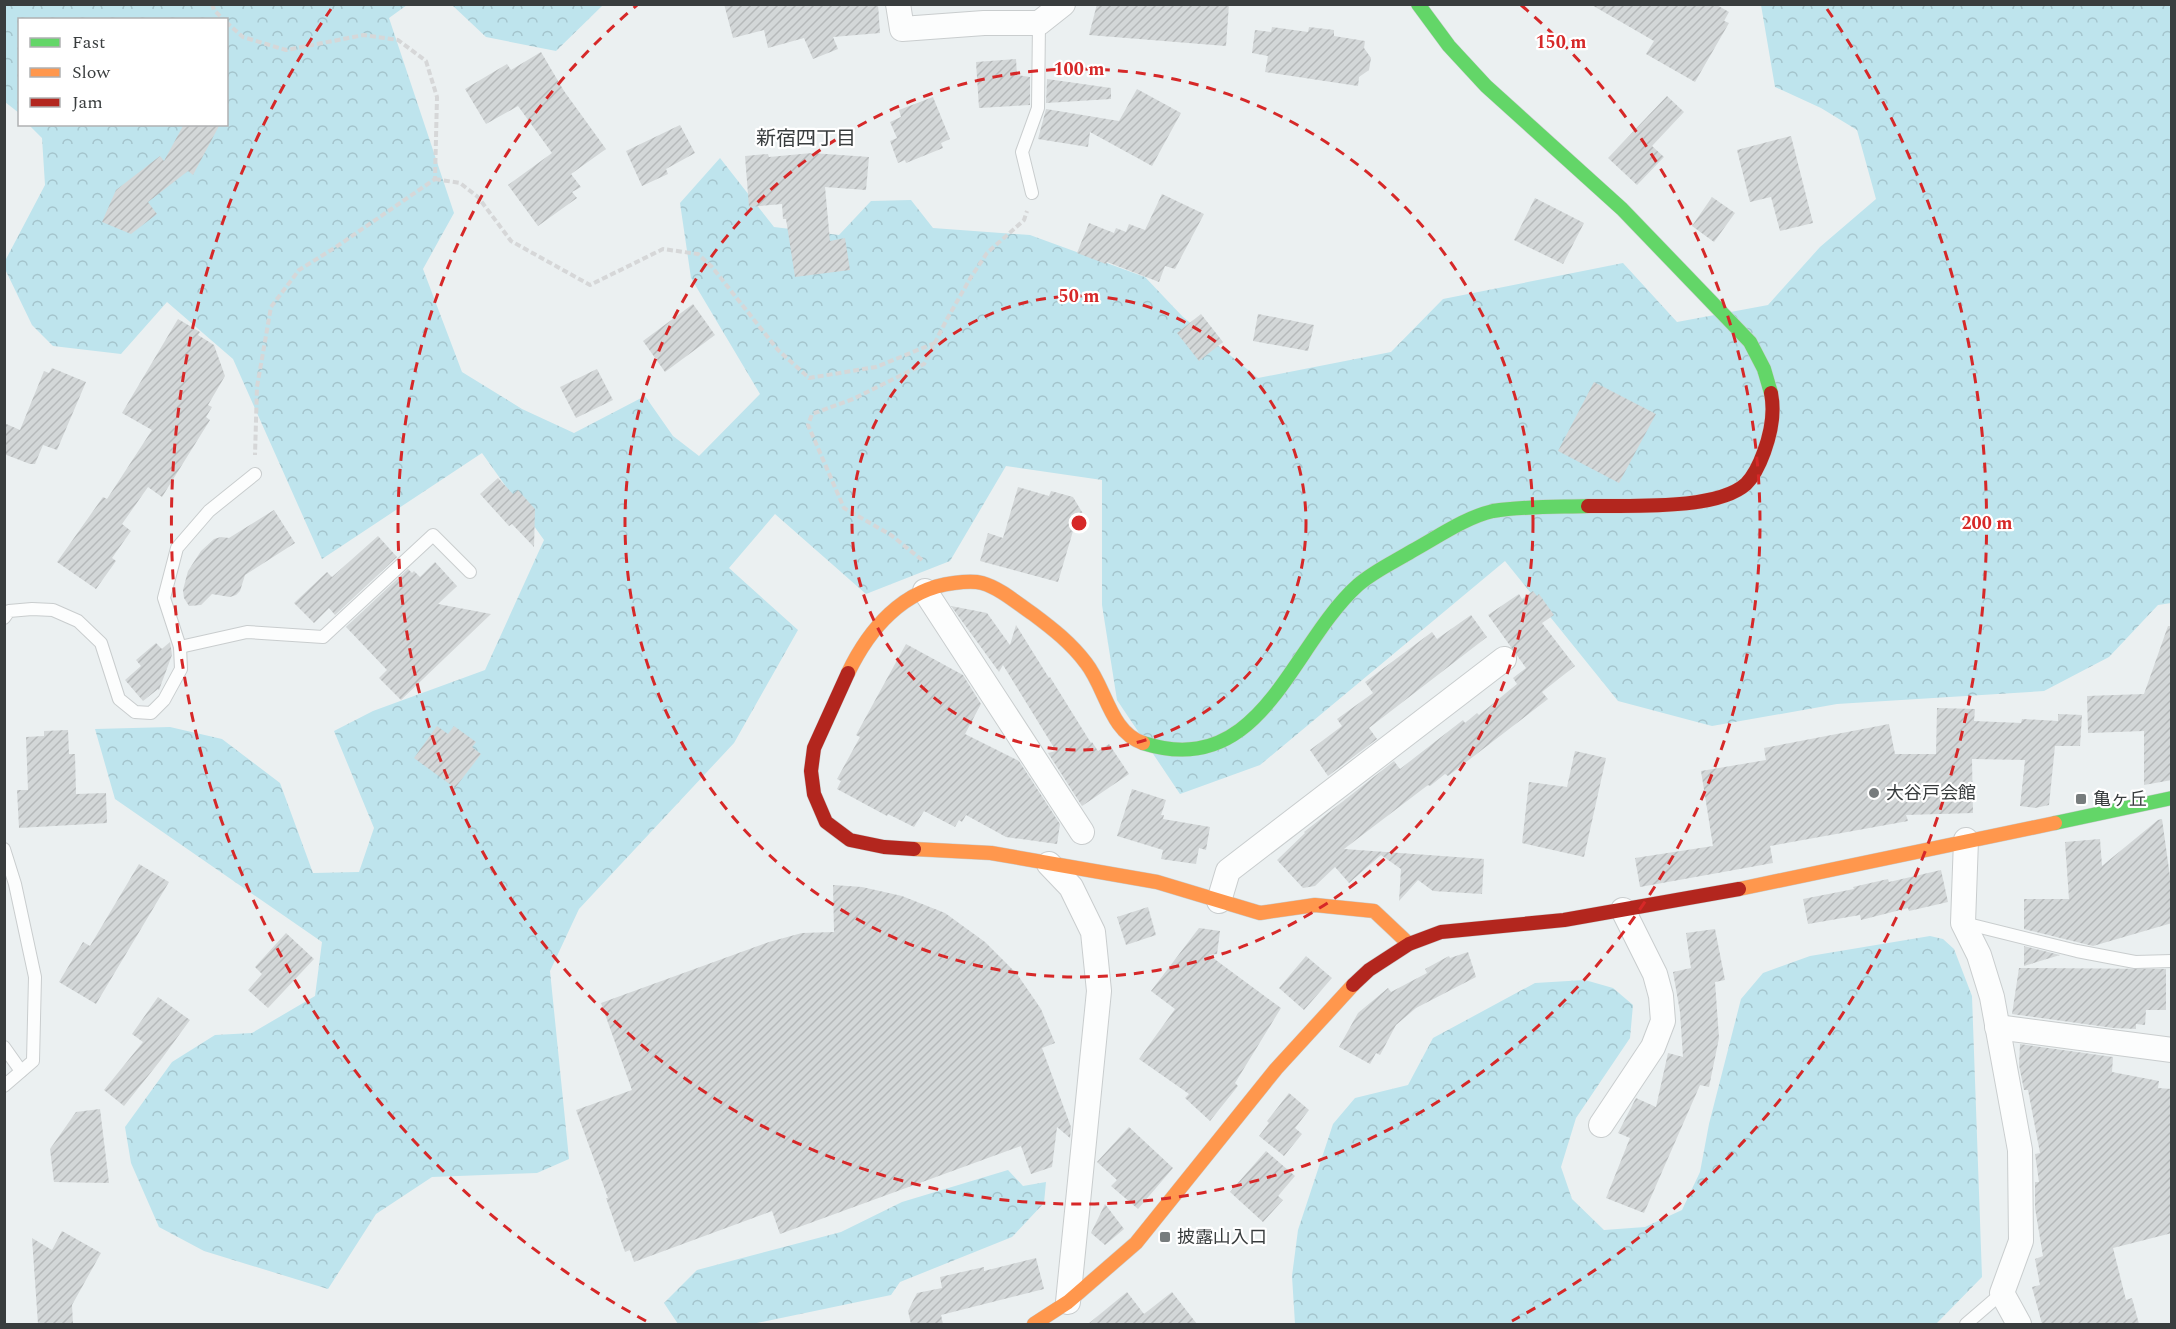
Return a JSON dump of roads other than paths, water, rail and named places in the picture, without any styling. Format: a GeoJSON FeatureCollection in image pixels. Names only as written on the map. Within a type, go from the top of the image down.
{"type":"FeatureCollection","features":[{"type":"Feature","properties":{"kind":"street"},"geometry":{"type":"LineString","coordinates":[[898,4],[902,29],[984,23],[1039,23],[1063,4]]}},
{"type":"Feature","properties":{"kind":"street"},"geometry":{"type":"LineString","coordinates":[[1409,944],[1374,911],[1315,905],[1260,913],[1157,882],[991,852],[884,847],[850,840],[826,822],[814,794],[811,771],[814,748],[824,724],[849,670],[870,634],[888,614],[905,600],[934,587],[960,582],[981,583],[1007,596],[1062,635],[1088,665],[1120,726],[1137,741],[1162,749],[1188,750],[1220,743],[1246,727],[1276,695],[1308,646],[1359,584],[1374,573],[1455,527],[1490,512],[1516,508],[1701,503],[1725,497],[1745,484],[1760,463],[1770,440],[1774,414],[1771,389],[1764,363],[1750,342],[1622,209],[1485,86],[1449,46],[1419,4]]}},
{"type":"Feature","properties":{"kind":"street"},"geometry":{"type":"LineString","coordinates":[[934,587],[1082,832]]}},
{"type":"Feature","properties":{"kind":"street"},"geometry":{"type":"LineString","coordinates":[[1219,901],[1228,871],[1504,659]]}},
{"type":"Feature","properties":{"kind":"street"},"geometry":{"type":"LineString","coordinates":[[1034,1324],[1068,1302],[1136,1243],[1276,1069],[1345,992],[1369,970],[1409,944],[1441,932],[1564,920],[1840,869],[1966,840],[2172,798]]}},
{"type":"Feature","properties":{"kind":"street"},"geometry":{"type":"LineString","coordinates":[[1966,840],[1963,923],[1979,955],[1992,997],[2020,1150],[2021,1241],[2002,1293],[2019,1324]]}},
{"type":"Feature","properties":{"kind":"street"},"geometry":{"type":"LineString","coordinates":[[1049,864],[1071,887],[1093,932],[1099,991],[1068,1302]]}},
{"type":"Feature","properties":{"kind":"street"},"geometry":{"type":"LineString","coordinates":[[1600,1125],[1653,1047],[1663,1021],[1661,996],[1655,974],[1623,910]]}},
{"type":"Feature","properties":{"kind":"street"},"geometry":{"type":"LineString","coordinates":[[1997,1027],[2172,1050]]}},
{"type":"Feature","properties":{"kind":"lane"},"geometry":{"type":"LineString","coordinates":[[1032,193],[1022,152],[1038,108],[1039,23]]}},
{"type":"Feature","properties":{"kind":"lane"},"geometry":{"type":"LineString","coordinates":[[4,618],[9,612],[43,609],[53,610],[78,621],[101,643],[119,699],[135,712],[151,713],[164,700],[181,669],[180,647],[164,598],[177,548],[209,511],[255,474]]}},
{"type":"Feature","properties":{"kind":"lane"},"geometry":{"type":"LineString","coordinates":[[180,647],[247,632],[323,637],[434,536],[470,572]]}},
{"type":"Feature","properties":{"kind":"lane"},"geometry":{"type":"LineString","coordinates":[[4,849],[15,884],[35,976],[33,1061],[4,1086]]}},
{"type":"Feature","properties":{"kind":"lane"},"geometry":{"type":"LineString","coordinates":[[1963,923],[2077,951],[2135,962],[2172,961]]}},
{"type":"Feature","properties":{"kind":"lane"},"geometry":{"type":"LineString","coordinates":[[4,1047],[21,1071]]}},
{"type":"Feature","properties":{"kind":"lane"},"geometry":{"type":"LineString","coordinates":[[1966,1324],[2002,1293]]}},
{"type":"Feature","properties":{"kind":"place","name":"大谷戸会館"},"geometry":{"type":"Point","coordinates":[1874,793]}},
{"type":"Feature","properties":{"kind":"place","name":"亀ヶ丘"},"geometry":{"type":"Point","coordinates":[2081,799]}},
{"type":"Feature","properties":{"kind":"place","name":"披露山入口"},"geometry":{"type":"Point","coordinates":[1165,1237]}},
{"type":"Feature","properties":{"kind":"district","name":"新宿四丁目"},"geometry":{"type":"Point","coordinates":[806,139]}}]}
